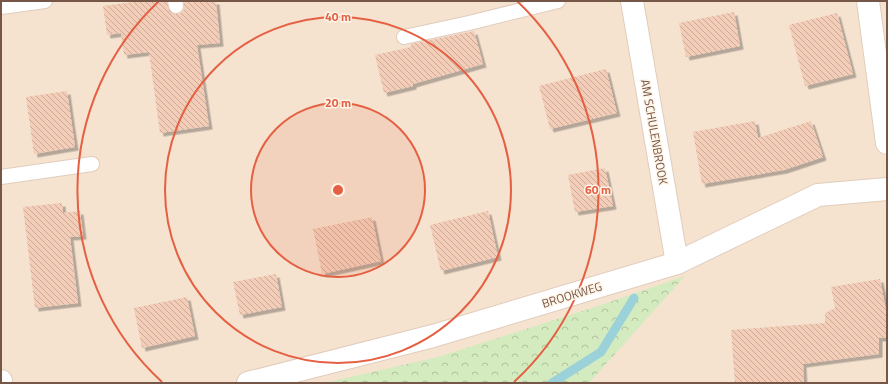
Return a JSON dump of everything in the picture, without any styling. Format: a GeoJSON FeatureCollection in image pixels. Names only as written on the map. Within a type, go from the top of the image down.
{"type":"FeatureCollection","features":[{"type":"Feature","properties":{"kind":"street","name":"AM SCHULENBROOK"},"geometry":{"type":"LineString","coordinates":[[632,1],[677,264]]}},
{"type":"Feature","properties":{"kind":"street"},"geometry":{"type":"LineString","coordinates":[[868,1],[887,142]]}},
{"type":"Feature","properties":{"kind":"street","name":"BROOKWEG"},"geometry":{"type":"LineString","coordinates":[[248,383],[433,336],[677,264],[818,195],[887,189]]}},
{"type":"Feature","properties":{"kind":"lane"},"geometry":{"type":"LineString","coordinates":[[1,7],[45,1]]}},
{"type":"Feature","properties":{"kind":"lane"},"geometry":{"type":"LineString","coordinates":[[404,37],[558,1]]}},
{"type":"Feature","properties":{"kind":"lane"},"geometry":{"type":"LineString","coordinates":[[1,177],[92,164]]}},
{"type":"Feature","properties":{"kind":"shaded area"},"geometry":{"type":"Polygon","coordinates":[[[1,1],[887,1],[887,383],[1,383],[1,1]]]}},
{"type":"Feature","properties":{"kind":"green space"},"geometry":{"type":"Polygon","coordinates":[[[685,276],[589,383],[324,383],[438,357],[598,306],[685,276]]]}},
{"type":"Feature","properties":{"kind":"building"},"geometry":{"type":"Polygon","coordinates":[[[142,1],[167,1],[169,11],[173,14],[177,14],[181,13],[184,9],[184,1],[216,1],[220,43],[197,45],[209,126],[160,133],[149,52],[124,55],[121,33],[107,35],[103,6],[142,1]]]}},
{"type":"Feature","properties":{"kind":"building"},"geometry":{"type":"Polygon","coordinates":[[[734,12],[740,46],[686,57],[679,23],[734,12]]]}},
{"type":"Feature","properties":{"kind":"building"},"geometry":{"type":"Polygon","coordinates":[[[837,13],[853,74],[805,86],[789,25],[837,13]]]}},
{"type":"Feature","properties":{"kind":"building"},"geometry":{"type":"Polygon","coordinates":[[[474,31],[483,64],[413,84],[413,86],[384,93],[375,55],[411,47],[411,44],[474,31]]]}},
{"type":"Feature","properties":{"kind":"building"},"geometry":{"type":"Polygon","coordinates":[[[606,69],[617,113],[550,129],[539,86],[606,69]]]}},
{"type":"Feature","properties":{"kind":"building"},"geometry":{"type":"Polygon","coordinates":[[[67,91],[75,147],[34,154],[26,97],[67,91]]]}},
{"type":"Feature","properties":{"kind":"building"},"geometry":{"type":"Polygon","coordinates":[[[755,121],[758,138],[811,121],[823,157],[784,170],[702,184],[693,132],[755,121]]]}},
{"type":"Feature","properties":{"kind":"building"},"geometry":{"type":"Polygon","coordinates":[[[605,168],[613,206],[575,212],[568,175],[605,168]]]}},
{"type":"Feature","properties":{"kind":"building"},"geometry":{"type":"Polygon","coordinates":[[[62,203],[63,213],[80,211],[83,236],[70,237],[78,303],[35,308],[23,207],[62,203]]]}},
{"type":"Feature","properties":{"kind":"building"},"geometry":{"type":"Polygon","coordinates":[[[488,211],[498,257],[441,271],[430,225],[488,211]]]}},
{"type":"Feature","properties":{"kind":"building"},"geometry":{"type":"Polygon","coordinates":[[[372,217],[381,261],[322,274],[313,229],[372,217]]]}},
{"type":"Feature","properties":{"kind":"building"},"geometry":{"type":"Polygon","coordinates":[[[276,274],[282,307],[240,315],[233,282],[276,274]]]}},
{"type":"Feature","properties":{"kind":"building"},"geometry":{"type":"Polygon","coordinates":[[[880,279],[887,316],[887,338],[879,338],[879,354],[803,364],[804,383],[735,383],[731,330],[825,323],[825,313],[835,308],[831,287],[880,279]]]}},
{"type":"Feature","properties":{"kind":"building"},"geometry":{"type":"Polygon","coordinates":[[[187,297],[195,336],[142,348],[134,308],[187,297]]]}},
{"type":"Feature","properties":{"kind":"waterway"},"geometry":{"type":"LineString","coordinates":[[552,383],[601,352],[634,298]]}}]}
